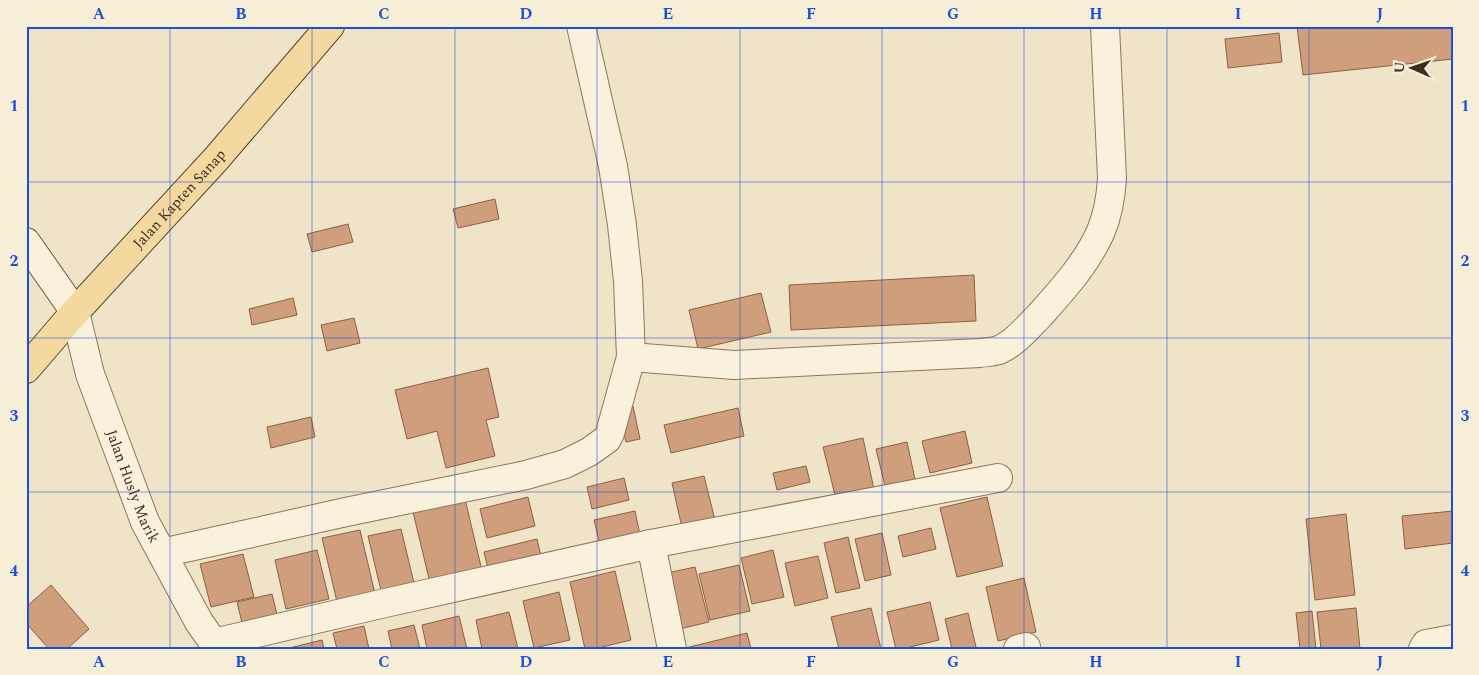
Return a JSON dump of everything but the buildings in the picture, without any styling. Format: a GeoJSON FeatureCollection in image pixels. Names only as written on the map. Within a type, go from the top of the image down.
{"type":"FeatureCollection","features":[{"type":"Feature","properties":{"kind":"main road","name":"Jalan Kapten Sanap"},"geometry":{"type":"LineString","coordinates":[[26,369],[75,312],[216,159],[330,26]]}},
{"type":"Feature","properties":{"kind":"street"},"geometry":{"type":"LineString","coordinates":[[162,553],[346,512],[526,475],[565,464],[589,452],[607,439],[631,357],[628,281],[622,225],[612,166],[581,26]]}},
{"type":"Feature","properties":{"kind":"street"},"geometry":{"type":"LineString","coordinates":[[631,357],[734,365],[980,353],[998,350],[1012,342],[1064,288],[1088,255],[1101,230],[1111,198],[1112,178],[1105,26]]}},
{"type":"Feature","properties":{"kind":"street"},"geometry":{"type":"LineString","coordinates":[[26,242],[75,312]]}},
{"type":"Feature","properties":{"kind":"street","name":"Jalan Husly Marik"},"geometry":{"type":"LineString","coordinates":[[75,312],[90,374],[145,522],[199,622],[216,646]]}},
{"type":"Feature","properties":{"kind":"street"},"geometry":{"type":"LineString","coordinates":[[216,646],[385,603],[651,544],[998,478]]}},
{"type":"Feature","properties":{"kind":"street"},"geometry":{"type":"LineString","coordinates":[[651,544],[672,649]]}},
{"type":"Feature","properties":{"kind":"street"},"geometry":{"type":"LineString","coordinates":[[1423,649],[1426,644],[1453,639]]}}]}
